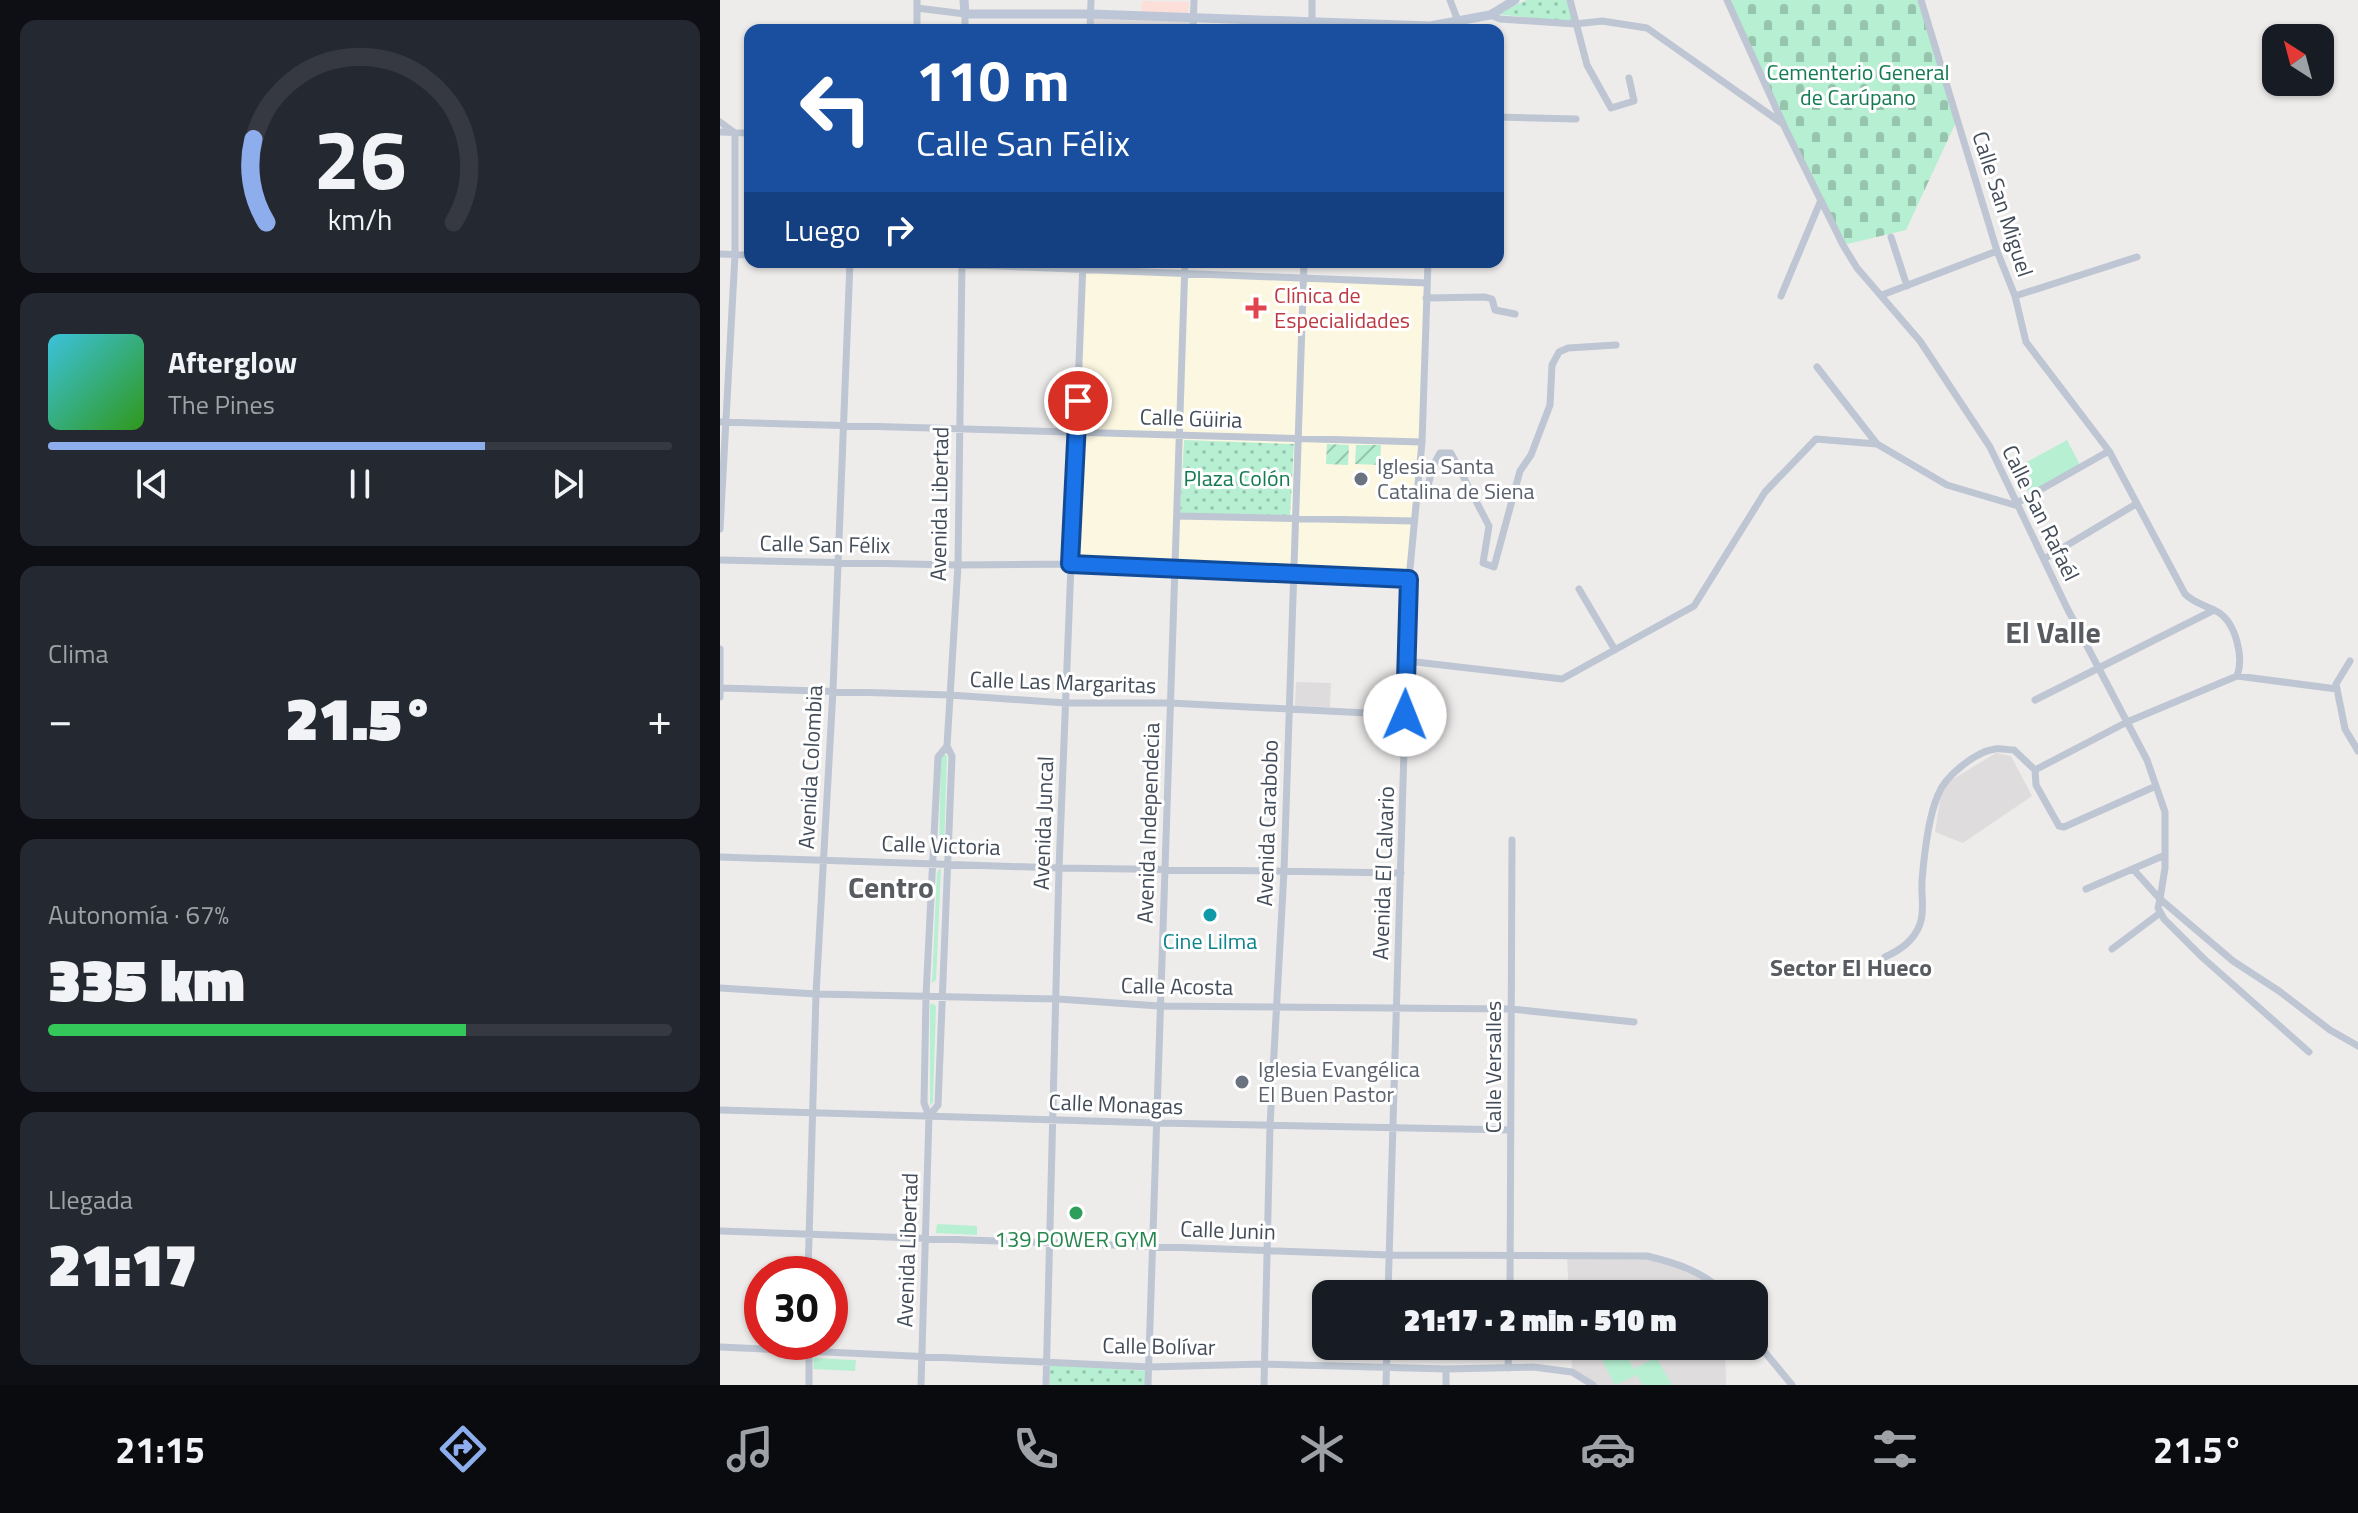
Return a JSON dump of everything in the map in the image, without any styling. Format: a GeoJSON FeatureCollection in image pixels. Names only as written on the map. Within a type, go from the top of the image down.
{"type":"FeatureCollection","features":[{"type":"Feature","properties":{"kind":"main road"},"geometry":{"type":"LineString","coordinates":[[964,0],[965,14],[1091,14],[1278,24]]}},
{"type":"Feature","properties":{"kind":"main road"},"geometry":{"type":"LineString","coordinates":[[1446,24],[1490,15],[1515,0]]}},
{"type":"Feature","properties":{"kind":"street"},"geometry":{"type":"LineString","coordinates":[[1090,24],[1091,0]]}},
{"type":"Feature","properties":{"kind":"street"},"geometry":{"type":"LineString","coordinates":[[1193,24],[1194,0]]}},
{"type":"Feature","properties":{"kind":"street"},"geometry":{"type":"LineString","coordinates":[[1312,0],[1312,24]]}},
{"type":"Feature","properties":{"kind":"street"},"geometry":{"type":"LineString","coordinates":[[1450,0],[1458,21]]}},
{"type":"Feature","properties":{"kind":"street"},"geometry":{"type":"LineString","coordinates":[[1570,0],[1587,65],[1611,108],[1634,101],[1629,78]]}},
{"type":"Feature","properties":{"kind":"street","name":"Calle San Rafaél"},"geometry":{"type":"LineString","coordinates":[[1727,0],[1783,124],[1857,268],[1920,341],[1990,447],[2147,760],[2165,812],[2160,913]]}},
{"type":"Feature","properties":{"kind":"street","name":"Calle San Miguel"},"geometry":{"type":"LineString","coordinates":[[1921,0],[1997,251],[2015,296],[2137,257]]}},
{"type":"Feature","properties":{"kind":"street"},"geometry":{"type":"LineString","coordinates":[[917,4],[965,14],[965,24]]}},
{"type":"Feature","properties":{"kind":"street","name":"Calle San Rafaél"},"geometry":{"type":"LineString","coordinates":[[1490,15],[1500,19],[1575,24],[1602,21],[1647,28],[1783,124]]}},
{"type":"Feature","properties":{"kind":"street"},"geometry":{"type":"LineString","coordinates":[[1504,117],[1576,119]]}},
{"type":"Feature","properties":{"kind":"street"},"geometry":{"type":"LineString","coordinates":[[720,122],[735,133]]}},
{"type":"Feature","properties":{"kind":"street"},"geometry":{"type":"LineString","coordinates":[[720,132],[744,133]]}},
{"type":"Feature","properties":{"kind":"street"},"geometry":{"type":"LineString","coordinates":[[720,529],[723,422],[735,255],[735,133]]}},
{"type":"Feature","properties":{"kind":"street"},"geometry":{"type":"LineString","coordinates":[[1781,296],[1821,200]]}},
{"type":"Feature","properties":{"kind":"street"},"geometry":{"type":"LineString","coordinates":[[1891,237],[1907,286]]}},
{"type":"Feature","properties":{"kind":"street"},"geometry":{"type":"LineString","coordinates":[[1882,295],[1997,251]]}},
{"type":"Feature","properties":{"kind":"street"},"geometry":{"type":"LineString","coordinates":[[720,254],[744,255]]}},
{"type":"Feature","properties":{"kind":"street","name":"Avenida Colombia"},"geometry":{"type":"LineString","coordinates":[[808,1256],[816,994],[833,690],[850,268]]}},
{"type":"Feature","properties":{"kind":"street","name":"Avenida Libertad"},"geometry":{"type":"LineString","coordinates":[[929,1116],[938,1105],[952,756],[947,746],[958,565],[962,268]]}},
{"type":"Feature","properties":{"kind":"street","name":"Avenida Juncal"},"geometry":{"type":"LineString","coordinates":[[1046,1385],[1059,868],[1083,268]]}},
{"type":"Feature","properties":{"kind":"street"},"geometry":{"type":"LineString","coordinates":[[1108,268],[1184,274],[1427,283]]}},
{"type":"Feature","properties":{"kind":"street","name":"Avenida Independecia"},"geometry":{"type":"LineString","coordinates":[[1148,1385],[1184,268]]}},
{"type":"Feature","properties":{"kind":"street","name":"Avenida Carabobo"},"geometry":{"type":"LineString","coordinates":[[1264,1385],[1270,1126],[1284,871],[1304,268]]}},
{"type":"Feature","properties":{"kind":"street","name":"Avenida El Calvario"},"geometry":{"type":"LineString","coordinates":[[1388,1280],[1409,579],[1422,442],[1428,268]]}},
{"type":"Feature","properties":{"kind":"street"},"geometry":{"type":"LineString","coordinates":[[2015,296],[2026,342],[2109,451],[2185,594],[2194,603],[2221,613],[2229,626],[2238,647],[2241,667],[2237,676]]}},
{"type":"Feature","properties":{"kind":"street"},"geometry":{"type":"LineString","coordinates":[[1426,298],[1485,297],[1492,299],[1495,310],[1515,314]]}},
{"type":"Feature","properties":{"kind":"street"},"geometry":{"type":"LineString","coordinates":[[1417,491],[1428,486],[1440,453],[1451,453],[1489,526],[1483,563],[1494,567],[1520,471],[1531,455],[1550,405],[1552,365],[1559,352],[1568,348],[1616,345]]}},
{"type":"Feature","properties":{"kind":"street"},"geometry":{"type":"LineString","coordinates":[[1817,367],[1877,444],[1947,485],[2018,505],[2109,451]]}},
{"type":"Feature","properties":{"kind":"street","name":"Calle Güiria"},"geometry":{"type":"LineString","coordinates":[[723,422],[1422,442]]}},
{"type":"Feature","properties":{"kind":"street"},"geometry":{"type":"LineString","coordinates":[[1407,661],[1562,679],[1694,606],[1765,492],[1816,439],[1877,444]]}},
{"type":"Feature","properties":{"kind":"street"},"geometry":{"type":"LineString","coordinates":[[2044,559],[2136,504]]}},
{"type":"Feature","properties":{"kind":"street"},"geometry":{"type":"LineString","coordinates":[[1177,516],[1414,521]]}},
{"type":"Feature","properties":{"kind":"street","name":"Calle San Félix"},"geometry":{"type":"LineString","coordinates":[[720,560],[1070,564],[1409,579]]}},
{"type":"Feature","properties":{"kind":"street"},"geometry":{"type":"LineString","coordinates":[[1579,589],[1615,650]]}},
{"type":"Feature","properties":{"kind":"street"},"geometry":{"type":"LineString","coordinates":[[2035,700],[2214,610]]}},
{"type":"Feature","properties":{"kind":"street"},"geometry":{"type":"LineString","coordinates":[[720,649],[720,697]]}},
{"type":"Feature","properties":{"kind":"street"},"geometry":{"type":"LineString","coordinates":[[2350,661],[2336,684],[2345,729],[2358,751]]}},
{"type":"Feature","properties":{"kind":"street"},"geometry":{"type":"LineString","coordinates":[[2035,770],[2127,722],[2237,676],[2337,689]]}},
{"type":"Feature","properties":{"kind":"street","name":"Calle Las Margaritas"},"geometry":{"type":"LineString","coordinates":[[720,688],[950,695],[1066,703],[1170,703],[1405,715]]}},
{"type":"Feature","properties":{"kind":"street","name":"Avenida Libertad"},"geometry":{"type":"LineString","coordinates":[[921,1385],[929,1116],[924,1103],[926,996],[938,757],[947,746]]}},
{"type":"Feature","properties":{"kind":"street"},"geometry":{"type":"LineString","coordinates":[[1885,957],[1912,938],[1919,925],[1923,908],[1921,886],[1938,794],[1946,781],[1980,755],[1995,749],[2014,750],[2035,770],[2036,785],[2059,826],[2064,827],[2156,786]]}},
{"type":"Feature","properties":{"kind":"street","name":"Calle Versalles"},"geometry":{"type":"LineString","coordinates":[[1510,1280],[1512,840]]}},
{"type":"Feature","properties":{"kind":"street"},"geometry":{"type":"LineString","coordinates":[[2086,889],[2165,855]]}},
{"type":"Feature","properties":{"kind":"street","name":"Calle Victoria"},"geometry":{"type":"LineString","coordinates":[[720,857],[1059,868],[1401,873]]}},
{"type":"Feature","properties":{"kind":"street"},"geometry":{"type":"LineString","coordinates":[[2133,869],[2160,899],[2233,961],[2330,1030],[2358,1046]]}},
{"type":"Feature","properties":{"kind":"street"},"geometry":{"type":"LineString","coordinates":[[2112,949],[2160,913],[2203,958],[2309,1052]]}},
{"type":"Feature","properties":{"kind":"street","name":"Calle Acosta"},"geometry":{"type":"LineString","coordinates":[[720,988],[816,994],[1058,999],[1159,1006],[1511,1009],[1634,1022]]}},
{"type":"Feature","properties":{"kind":"street","name":"Calle Monagas"},"geometry":{"type":"LineString","coordinates":[[720,1110],[1511,1130]]}},
{"type":"Feature","properties":{"kind":"street","name":"Calle Junin"},"geometry":{"type":"LineString","coordinates":[[720,1231],[1389,1255],[1647,1256],[1672,1262],[1712,1280]]}},
{"type":"Feature","properties":{"kind":"street","name":"Calle Bolívar"},"geometry":{"type":"LineString","coordinates":[[720,1347],[744,1347]]}},
{"type":"Feature","properties":{"kind":"street","name":"Calle Bolívar"},"geometry":{"type":"LineString","coordinates":[[848,1350],[922,1358],[1149,1367],[1264,1364],[1446,1369],[1533,1367],[1572,1372],[1593,1385]]}},
{"type":"Feature","properties":{"kind":"street"},"geometry":{"type":"LineString","coordinates":[[1768,1356],[1792,1385]]}},
{"type":"Feature","properties":{"kind":"street"},"geometry":{"type":"LineString","coordinates":[[809,1385],[810,1360]]}},
{"type":"Feature","properties":{"kind":"street"},"geometry":{"type":"LineString","coordinates":[[1386,1360],[1386,1385]]}},
{"type":"Feature","properties":{"kind":"street"},"geometry":{"type":"LineString","coordinates":[[1508,1360],[1508,1368]]}},
{"type":"Feature","properties":{"kind":"street"},"geometry":{"type":"LineString","coordinates":[[1446,1369],[1446,1385]]}},
{"type":"Feature","properties":{"kind":"shaded area"},"geometry":{"type":"Polygon","coordinates":[[[1142,1],[1189,2],[1188,14],[1141,15],[1142,1]]]}},
{"type":"Feature","properties":{"kind":"shaded area"},"geometry":{"type":"Polygon","coordinates":[[[1093,15],[1193,19],[1193,24],[1093,24],[1093,15]]]}},
{"type":"Feature","properties":{"kind":"shaded area"},"geometry":{"type":"Polygon","coordinates":[[[1083,270],[1427,283],[1422,442],[1409,579],[1070,564],[1083,270]]]}},
{"type":"Feature","properties":{"kind":"shaded area"},"geometry":{"type":"Polygon","coordinates":[[[1296,682],[1331,683],[1330,707],[1295,706],[1296,682]]]}},
{"type":"Feature","properties":{"kind":"shaded area"},"geometry":{"type":"Polygon","coordinates":[[[1996,753],[2011,756],[2032,796],[1963,843],[1935,832],[1941,794],[1950,781],[1996,753]]]}},
{"type":"Feature","properties":{"kind":"shaded area"},"geometry":{"type":"Polygon","coordinates":[[[1647,1256],[1712,1280],[1568,1280],[1567,1257],[1647,1256]]]}},
{"type":"Feature","properties":{"kind":"shaded area"},"geometry":{"type":"Polygon","coordinates":[[[1572,1360],[1725,1360],[1726,1385],[1593,1385],[1572,1372],[1572,1360]]]}},
{"type":"Feature","properties":{"kind":"green space"},"geometry":{"type":"Polygon","coordinates":[[[1527,0],[1568,0],[1572,22],[1495,14],[1527,0]]]}},
{"type":"Feature","properties":{"kind":"green space","name":"Cementerio General de Carúpano"},"geometry":{"type":"Polygon","coordinates":[[[1727,0],[1921,0],[1957,120],[1906,230],[1843,245],[1727,0]]]}},
{"type":"Feature","properties":{"kind":"green space","name":"Plaza Colón"},"geometry":{"type":"Polygon","coordinates":[[[1184,440],[1294,444],[1290,517],[1180,513],[1184,440]]]}},
{"type":"Feature","properties":{"kind":"green space"},"geometry":{"type":"Polygon","coordinates":[[[2067,440],[2080,465],[2029,493],[2016,468],[2067,440]]]}},
{"type":"Feature","properties":{"kind":"green space"},"geometry":{"type":"Polygon","coordinates":[[[1327,444],[1349,445],[1348,465],[1326,464],[1327,444]]]}},
{"type":"Feature","properties":{"kind":"green space"},"geometry":{"type":"Polygon","coordinates":[[[1356,445],[1381,445],[1380,465],[1355,464],[1356,445]]]}},
{"type":"Feature","properties":{"kind":"green space"},"geometry":{"type":"Polygon","coordinates":[[[944,753],[947,756],[944,850],[939,855],[941,757],[944,753]]]}},
{"type":"Feature","properties":{"kind":"green space"},"geometry":{"type":"Polygon","coordinates":[[[941,868],[936,980],[932,983],[937,872],[941,868]]]}},
{"type":"Feature","properties":{"kind":"green space"},"geometry":{"type":"Polygon","coordinates":[[[930,1005],[936,1006],[933,1102],[930,1106],[930,1005]]]}},
{"type":"Feature","properties":{"kind":"green space"},"geometry":{"type":"Polygon","coordinates":[[[937,1224],[977,1226],[977,1235],[936,1233],[937,1224]]]}},
{"type":"Feature","properties":{"kind":"green space"},"geometry":{"type":"Polygon","coordinates":[[[814,1360],[856,1360],[855,1371],[813,1369],[814,1360]]]}},
{"type":"Feature","properties":{"kind":"green space"},"geometry":{"type":"Polygon","coordinates":[[[1602,1360],[1629,1360],[1634,1369],[1650,1360],[1658,1360],[1672,1385],[1643,1385],[1637,1375],[1615,1385],[1602,1360]]]}},
{"type":"Feature","properties":{"kind":"green space"},"geometry":{"type":"Polygon","coordinates":[[[1050,1364],[1147,1371],[1146,1385],[1050,1385],[1050,1364]]]}},
{"type":"Feature","properties":{"kind":"place","name":"Clínica de Especialidades"},"geometry":{"type":"Point","coordinates":[1256,308]}},
{"type":"Feature","properties":{"kind":"place","name":"Iglesia Santa Catalina de Siena"},"geometry":{"type":"Point","coordinates":[1361,479]}},
{"type":"Feature","properties":{"kind":"place","name":"Cine Lilma"},"geometry":{"type":"Point","coordinates":[1210,915]}},
{"type":"Feature","properties":{"kind":"place","name":"Iglesia Evangélica El Buen Pastor"},"geometry":{"type":"Point","coordinates":[1242,1082]}},
{"type":"Feature","properties":{"kind":"place","name":"139 POWER GYM"},"geometry":{"type":"Point","coordinates":[1076,1213]}},
{"type":"Feature","properties":{"kind":"district","name":"El Valle"},"geometry":{"type":"Point","coordinates":[2053,633]}},
{"type":"Feature","properties":{"kind":"district","name":"Centro"},"geometry":{"type":"Point","coordinates":[891,888]}},
{"type":"Feature","properties":{"kind":"district","name":"Sector El Hueco"},"geometry":{"type":"Point","coordinates":[1851,968]}},
{"type":"Feature","properties":{"kind":"route"},"geometry":{"type":"LineString","coordinates":[[1078,401],[1070,564],[1409,579],[1405,715]]}}]}
